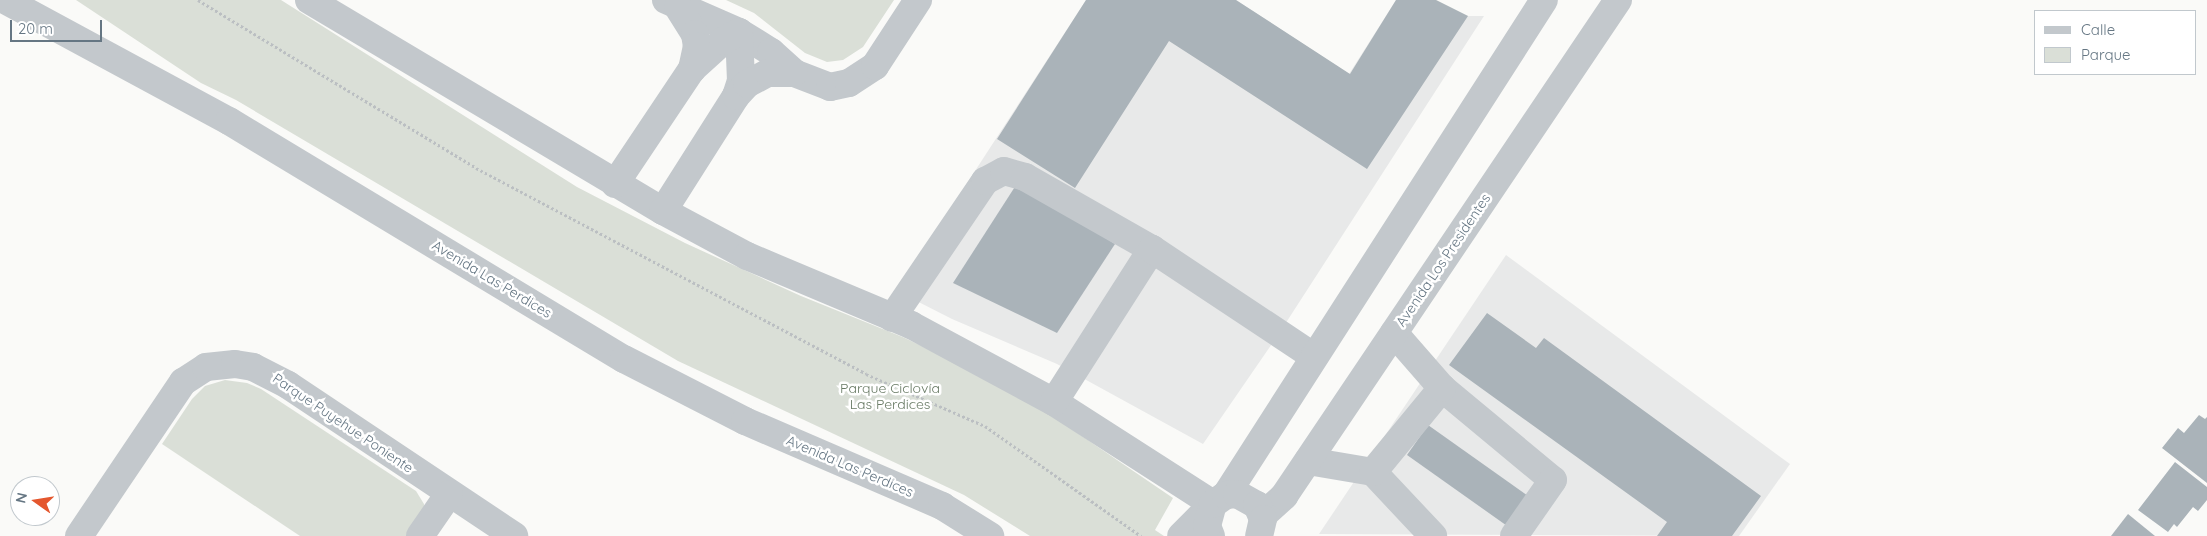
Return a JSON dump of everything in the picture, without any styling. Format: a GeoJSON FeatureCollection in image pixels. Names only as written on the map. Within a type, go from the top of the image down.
{"type":"FeatureCollection","features":[{"type":"Feature","properties":{"kind":"street","name":"Avenida Las Perdices"},"geometry":{"type":"LineString","coordinates":[[5,0],[229,121],[532,304],[692,396],[916,494],[990,536]]}},
{"type":"Feature","properties":{"kind":"street"},"geometry":{"type":"LineString","coordinates":[[309,0],[615,184],[747,256],[892,318],[1054,402],[1219,500],[1249,498],[1265,527]]}},
{"type":"Feature","properties":{"kind":"street"},"geometry":{"type":"LineString","coordinates":[[672,3],[739,32],[771,52],[794,73],[830,87],[858,79],[878,60],[918,0]]}},
{"type":"Feature","properties":{"kind":"street"},"geometry":{"type":"LineString","coordinates":[[1211,536],[1207,526],[1219,500],[1544,0]]}},
{"type":"Feature","properties":{"kind":"street","name":"Avenida Los Presidentes"},"geometry":{"type":"LineString","coordinates":[[1265,527],[1618,0]]}},
{"type":"Feature","properties":{"kind":"street"},"geometry":{"type":"LineString","coordinates":[[672,3],[695,34],[697,46],[692,69]]}},
{"type":"Feature","properties":{"kind":"street"},"geometry":{"type":"LineString","coordinates":[[615,184],[692,69],[723,41],[739,32]]}},
{"type":"Feature","properties":{"kind":"street"},"geometry":{"type":"LineString","coordinates":[[736,96],[741,81],[739,32]]}},
{"type":"Feature","properties":{"kind":"street"},"geometry":{"type":"LineString","coordinates":[[663,211],[736,96],[747,84],[768,73],[794,73]]}},
{"type":"Feature","properties":{"kind":"street"},"geometry":{"type":"LineString","coordinates":[[892,318],[980,187],[996,173],[1013,171],[1152,250],[1313,356]]}},
{"type":"Feature","properties":{"kind":"street"},"geometry":{"type":"LineString","coordinates":[[1054,402],[1152,250]]}},
{"type":"Feature","properties":{"kind":"street"},"geometry":{"type":"LineString","coordinates":[[1394,333],[1442,388],[1553,480],[1514,536]]}},
{"type":"Feature","properties":{"kind":"street","name":"Parque Puyehue Poniente"},"geometry":{"type":"LineString","coordinates":[[79,536],[183,382],[196,372],[217,365],[253,367],[270,374],[514,536]]}},
{"type":"Feature","properties":{"kind":"street"},"geometry":{"type":"LineString","coordinates":[[1373,472],[1442,388]]}},
{"type":"Feature","properties":{"kind":"street"},"geometry":{"type":"LineString","coordinates":[[1308,461],[1373,472],[1433,536]]}},
{"type":"Feature","properties":{"kind":"street"},"geometry":{"type":"LineString","coordinates":[[420,536],[449,494]]}},
{"type":"Feature","properties":{"kind":"street"},"geometry":{"type":"LineString","coordinates":[[1181,536],[1219,500]]}},
{"type":"Feature","properties":{"kind":"path"},"geometry":{"type":"LineString","coordinates":[[198,0],[476,168],[866,374],[985,426],[1141,536]]}},
{"type":"Feature","properties":{"kind":"shaded area"},"geometry":{"type":"Polygon","coordinates":[[[1086,0],[1236,0],[1349,74],[1396,0],[1436,0],[1468,16],[1484,16],[1280,332],[1203,444],[1057,364],[952,319],[897,291],[1086,0]]]}},
{"type":"Feature","properties":{"kind":"shaded area"},"geometry":{"type":"Polygon","coordinates":[[[1506,255],[1790,464],[1739,536],[1319,534],[1506,255]]]}},
{"type":"Feature","properties":{"kind":"green space","name":"Parque Ciclovía Las Perdices"},"geometry":{"type":"Polygon","coordinates":[[[76,0],[281,0],[577,187],[685,243],[801,296],[905,338],[1023,396],[1173,498],[1155,530],[1164,536],[1030,536],[964,495],[678,361],[236,100],[201,83],[76,0]]]}},
{"type":"Feature","properties":{"kind":"green space"},"geometry":{"type":"Polygon","coordinates":[[[726,0],[894,0],[863,47],[843,60],[827,62],[805,53],[754,13],[726,0]]]}},
{"type":"Feature","properties":{"kind":"green space"},"geometry":{"type":"Polygon","coordinates":[[[225,380],[247,383],[261,389],[416,491],[424,504],[425,511],[411,536],[300,536],[162,444],[192,399],[205,386],[225,380]]]}},
{"type":"Feature","properties":{"kind":"building"},"geometry":{"type":"Polygon","coordinates":[[[1086,0],[1236,0],[1350,74],[1396,0],[1436,0],[1468,16],[1367,169],[1169,41],[1075,188],[997,139],[1086,0]]]}},
{"type":"Feature","properties":{"kind":"building"},"geometry":{"type":"Polygon","coordinates":[[[1018,182],[1115,244],[1057,333],[953,283],[1018,182]]]}},
{"type":"Feature","properties":{"kind":"building"},"geometry":{"type":"Polygon","coordinates":[[[1487,313],[1536,348],[1544,338],[1761,496],[1732,536],[1657,536],[1667,522],[1449,365],[1487,313]]]}},
{"type":"Feature","properties":{"kind":"building"},"geometry":{"type":"Polygon","coordinates":[[[2199,415],[2205,419],[2207,417],[2207,483],[2162,448],[2178,428],[2184,433],[2199,415]]]}},
{"type":"Feature","properties":{"kind":"building"},"geometry":{"type":"Polygon","coordinates":[[[1428,425],[1531,498],[1510,528],[1407,455],[1428,425]]]}},
{"type":"Feature","properties":{"kind":"building"},"geometry":{"type":"Polygon","coordinates":[[[2175,462],[2207,487],[2207,500],[2198,511],[2193,507],[2177,527],[2174,524],[2168,532],[2138,510],[2175,462]]]}},
{"type":"Feature","properties":{"kind":"building"},"geometry":{"type":"Polygon","coordinates":[[[2128,514],[2155,536],[2111,536],[2128,514]]]}}]}
